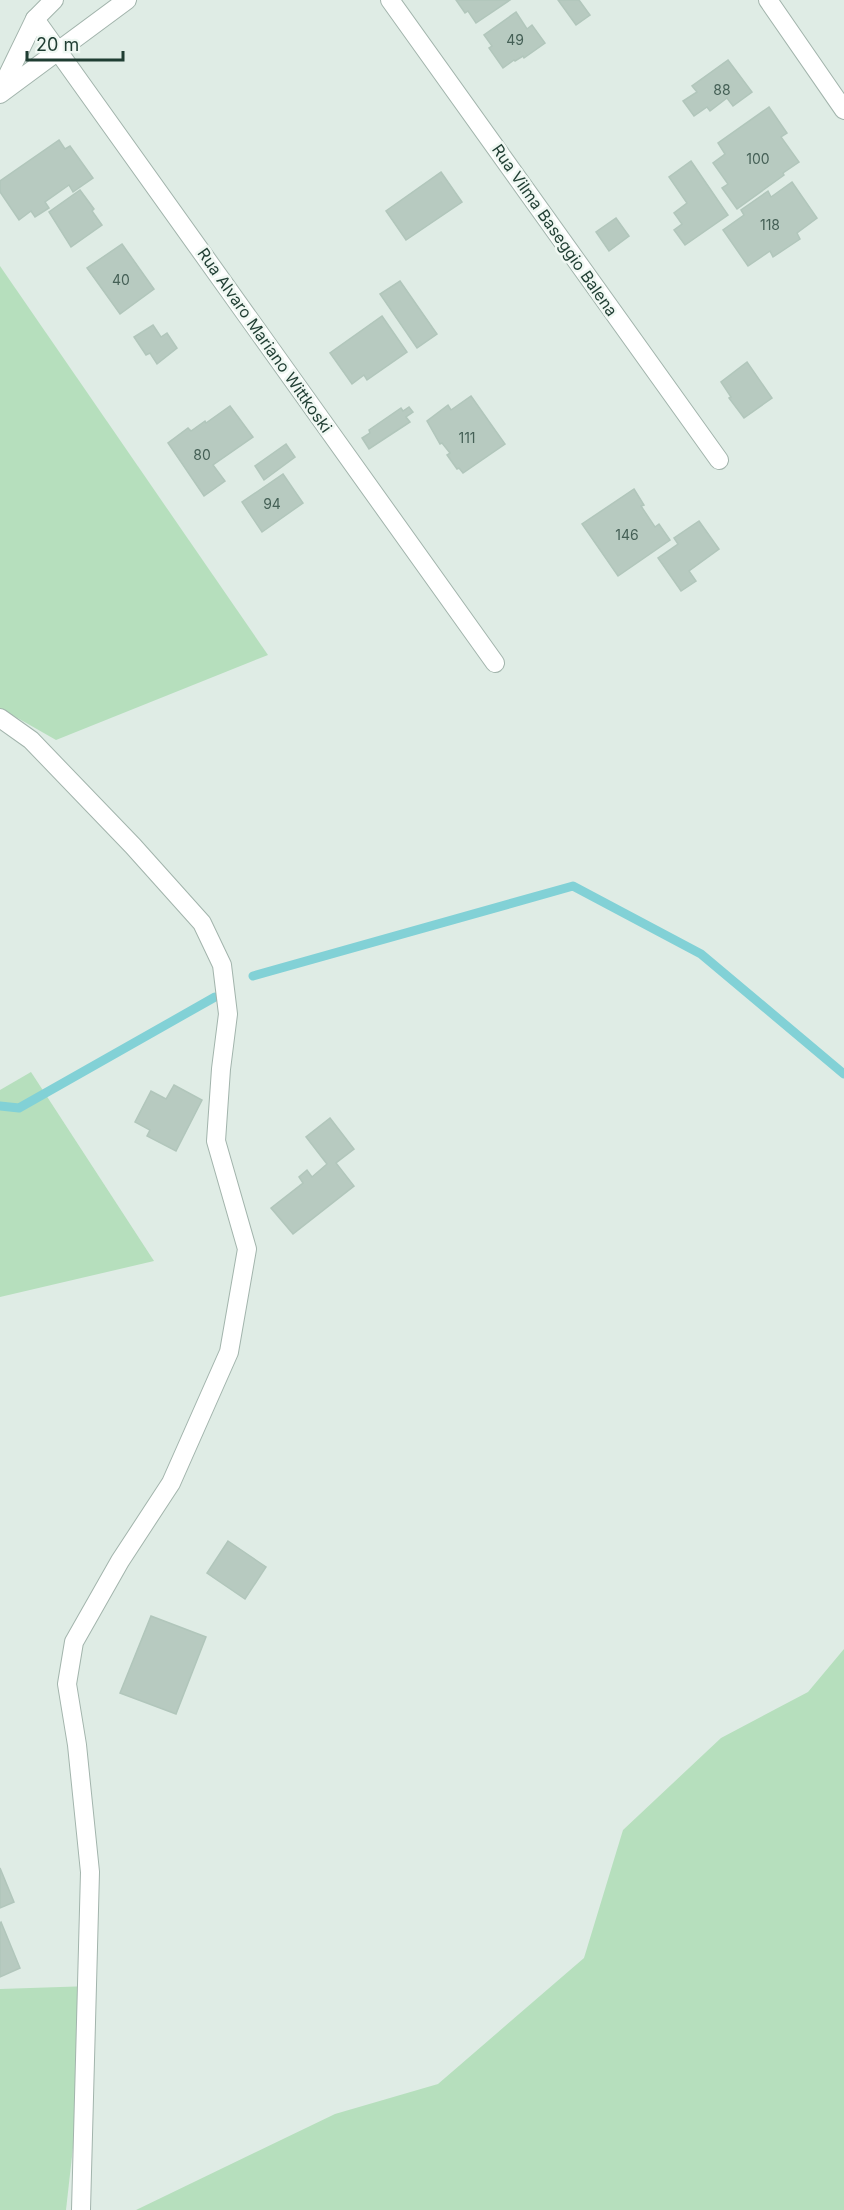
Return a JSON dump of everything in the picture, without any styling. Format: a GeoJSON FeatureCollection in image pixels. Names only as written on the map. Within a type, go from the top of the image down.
{"type":"FeatureCollection","features":[{"type":"Feature","properties":{"kind":"street"},"geometry":{"type":"LineString","coordinates":[[0,93],[35,19],[54,0]]}},
{"type":"Feature","properties":{"kind":"street"},"geometry":{"type":"LineString","coordinates":[[0,93],[127,0]]}},
{"type":"Feature","properties":{"kind":"street","name":"Rua Vilma Baseggio Balena"},"geometry":{"type":"LineString","coordinates":[[390,0],[719,460]]}},
{"type":"Feature","properties":{"kind":"street"},"geometry":{"type":"LineString","coordinates":[[768,0],[844,110]]}},
{"type":"Feature","properties":{"kind":"street","name":"Rua Alvaro Mariano Wittkoski"},"geometry":{"type":"LineString","coordinates":[[35,19],[495,663]]}},
{"type":"Feature","properties":{"kind":"street"},"geometry":{"type":"LineString","coordinates":[[0,718],[31,740],[133,846],[202,923],[222,965],[228,1014],[216,1141],[247,1249],[229,1352],[171,1484],[120,1561],[74,1642],[72,1653],[67,1684],[77,1745],[90,1872],[81,2210]]}},
{"type":"Feature","properties":{"kind":"green space"},"geometry":{"type":"Polygon","coordinates":[[[0,266],[268,655],[56,740],[0,708],[0,266]]]}},
{"type":"Feature","properties":{"kind":"green space"},"geometry":{"type":"Polygon","coordinates":[[[31,1072],[154,1261],[0,1297],[0,1090],[31,1072]]]}},
{"type":"Feature","properties":{"kind":"green space"},"geometry":{"type":"Polygon","coordinates":[[[844,1649],[844,2210],[136,2210],[335,2114],[438,2084],[584,1958],[623,1830],[721,1738],[808,1692],[844,1649]]]}},
{"type":"Feature","properties":{"kind":"green space"},"geometry":{"type":"Polygon","coordinates":[[[91,1986],[66,2210],[0,2210],[0,1989],[91,1986]]]}},
{"type":"Feature","properties":{"kind":"building"},"geometry":{"type":"Polygon","coordinates":[[[456,0],[510,0],[476,23],[468,11],[465,13],[456,0]]]}},
{"type":"Feature","properties":{"kind":"building"},"geometry":{"type":"Polygon","coordinates":[[[558,0],[579,0],[590,15],[576,25],[558,0]]]}},
{"type":"Feature","properties":{"kind":"building"},"geometry":{"type":"Polygon","coordinates":[[[516,12],[527,29],[532,25],[545,43],[524,58],[523,56],[514,60],[503,68],[489,48],[492,46],[484,35],[516,12]]]}},
{"type":"Feature","properties":{"kind":"building"},"geometry":{"type":"Polygon","coordinates":[[[728,60],[752,92],[733,106],[727,98],[710,111],[707,107],[694,116],[683,101],[697,92],[692,86],[728,60]]]}},
{"type":"Feature","properties":{"kind":"building"},"geometry":{"type":"Polygon","coordinates":[[[769,107],[787,133],[781,137],[799,162],[737,209],[722,188],[728,184],[713,163],[725,154],[718,143],[769,107]]]}},
{"type":"Feature","properties":{"kind":"building"},"geometry":{"type":"Polygon","coordinates":[[[59,140],[65,149],[70,146],[93,178],[73,192],[69,185],[45,202],[49,208],[35,217],[31,211],[19,220],[0,192],[0,181],[59,140]]]}},
{"type":"Feature","properties":{"kind":"building"},"geometry":{"type":"Polygon","coordinates":[[[691,161],[728,215],[685,245],[674,230],[682,224],[674,213],[687,203],[669,177],[691,161]]]}},
{"type":"Feature","properties":{"kind":"building"},"geometry":{"type":"Polygon","coordinates":[[[441,172],[462,202],[406,240],[386,211],[441,172]]]}},
{"type":"Feature","properties":{"kind":"building"},"geometry":{"type":"Polygon","coordinates":[[[792,182],[817,218],[797,233],[800,239],[773,257],[770,251],[748,266],[723,230],[744,215],[741,210],[768,191],[771,197],[792,182]]]}},
{"type":"Feature","properties":{"kind":"building"},"geometry":{"type":"Polygon","coordinates":[[[80,190],[102,225],[71,247],[49,212],[80,190]]]}},
{"type":"Feature","properties":{"kind":"building"},"geometry":{"type":"Polygon","coordinates":[[[616,218],[629,236],[609,251],[596,232],[616,218]]]}},
{"type":"Feature","properties":{"kind":"building"},"geometry":{"type":"Polygon","coordinates":[[[122,244],[154,289],[120,314],[87,268],[122,244]]]}},
{"type":"Feature","properties":{"kind":"building"},"geometry":{"type":"Polygon","coordinates":[[[400,281],[437,334],[417,348],[380,294],[400,281]]]}},
{"type":"Feature","properties":{"kind":"building"},"geometry":{"type":"Polygon","coordinates":[[[382,316],[407,352],[367,380],[364,375],[352,384],[330,353],[382,316]]]}},
{"type":"Feature","properties":{"kind":"building"},"geometry":{"type":"Polygon","coordinates":[[[153,325],[161,337],[167,333],[177,348],[157,364],[150,353],[146,355],[134,337],[153,325]]]}},
{"type":"Feature","properties":{"kind":"building"},"geometry":{"type":"Polygon","coordinates":[[[747,362],[772,398],[744,418],[729,398],[731,397],[721,382],[747,362]]]}},
{"type":"Feature","properties":{"kind":"building"},"geometry":{"type":"Polygon","coordinates":[[[471,396],[505,444],[463,473],[459,468],[457,469],[447,455],[450,453],[442,443],[440,444],[427,421],[448,405],[451,410],[471,396]]]}},
{"type":"Feature","properties":{"kind":"building"},"geometry":{"type":"Polygon","coordinates":[[[230,406],[253,437],[213,465],[225,481],[204,496],[168,443],[188,428],[191,431],[230,406]]]}},
{"type":"Feature","properties":{"kind":"building"},"geometry":{"type":"Polygon","coordinates":[[[409,407],[413,412],[406,417],[410,422],[369,449],[362,438],[370,433],[369,430],[401,408],[403,411],[409,407]]]}},
{"type":"Feature","properties":{"kind":"building"},"geometry":{"type":"Polygon","coordinates":[[[286,444],[295,457],[264,480],[255,466],[286,444]]]}},
{"type":"Feature","properties":{"kind":"building"},"geometry":{"type":"Polygon","coordinates":[[[283,474],[303,503],[262,532],[242,502],[283,474]]]}},
{"type":"Feature","properties":{"kind":"building"},"geometry":{"type":"Polygon","coordinates":[[[634,489],[644,505],[641,506],[655,527],[659,524],[670,540],[618,576],[582,524],[634,489]]]}},
{"type":"Feature","properties":{"kind":"building"},"geometry":{"type":"Polygon","coordinates":[[[699,521],[719,549],[689,571],[696,581],[681,591],[658,558],[678,544],[674,538],[699,521]]]}},
{"type":"Feature","properties":{"kind":"building"},"geometry":{"type":"Polygon","coordinates":[[[174,1085],[202,1100],[176,1151],[147,1136],[150,1130],[135,1122],[151,1091],[166,1099],[174,1085]]]}},
{"type":"Feature","properties":{"kind":"building"},"geometry":{"type":"Polygon","coordinates":[[[330,1118],[354,1149],[336,1163],[354,1186],[293,1234],[271,1208],[303,1183],[299,1177],[307,1170],[312,1177],[327,1164],[306,1137],[330,1118]]]}},
{"type":"Feature","properties":{"kind":"building"},"geometry":{"type":"Polygon","coordinates":[[[228,1541],[266,1567],[245,1599],[207,1573],[228,1541]]]}},
{"type":"Feature","properties":{"kind":"building"},"geometry":{"type":"Polygon","coordinates":[[[151,1616],[206,1637],[176,1714],[120,1693],[151,1616]]]}},
{"type":"Feature","properties":{"kind":"building"},"geometry":{"type":"Polygon","coordinates":[[[0,1868],[14,1902],[0,1908],[0,1868]]]}},
{"type":"Feature","properties":{"kind":"building"},"geometry":{"type":"Polygon","coordinates":[[[0,1923],[20,1968],[0,1977],[0,1923]]]}},
{"type":"Feature","properties":{"kind":"waterway"},"geometry":{"type":"LineString","coordinates":[[253,976],[573,886],[701,954],[844,1074]]}},
{"type":"Feature","properties":{"kind":"waterway"},"geometry":{"type":"LineString","coordinates":[[0,1106],[19,1108],[215,997]]}}]}
